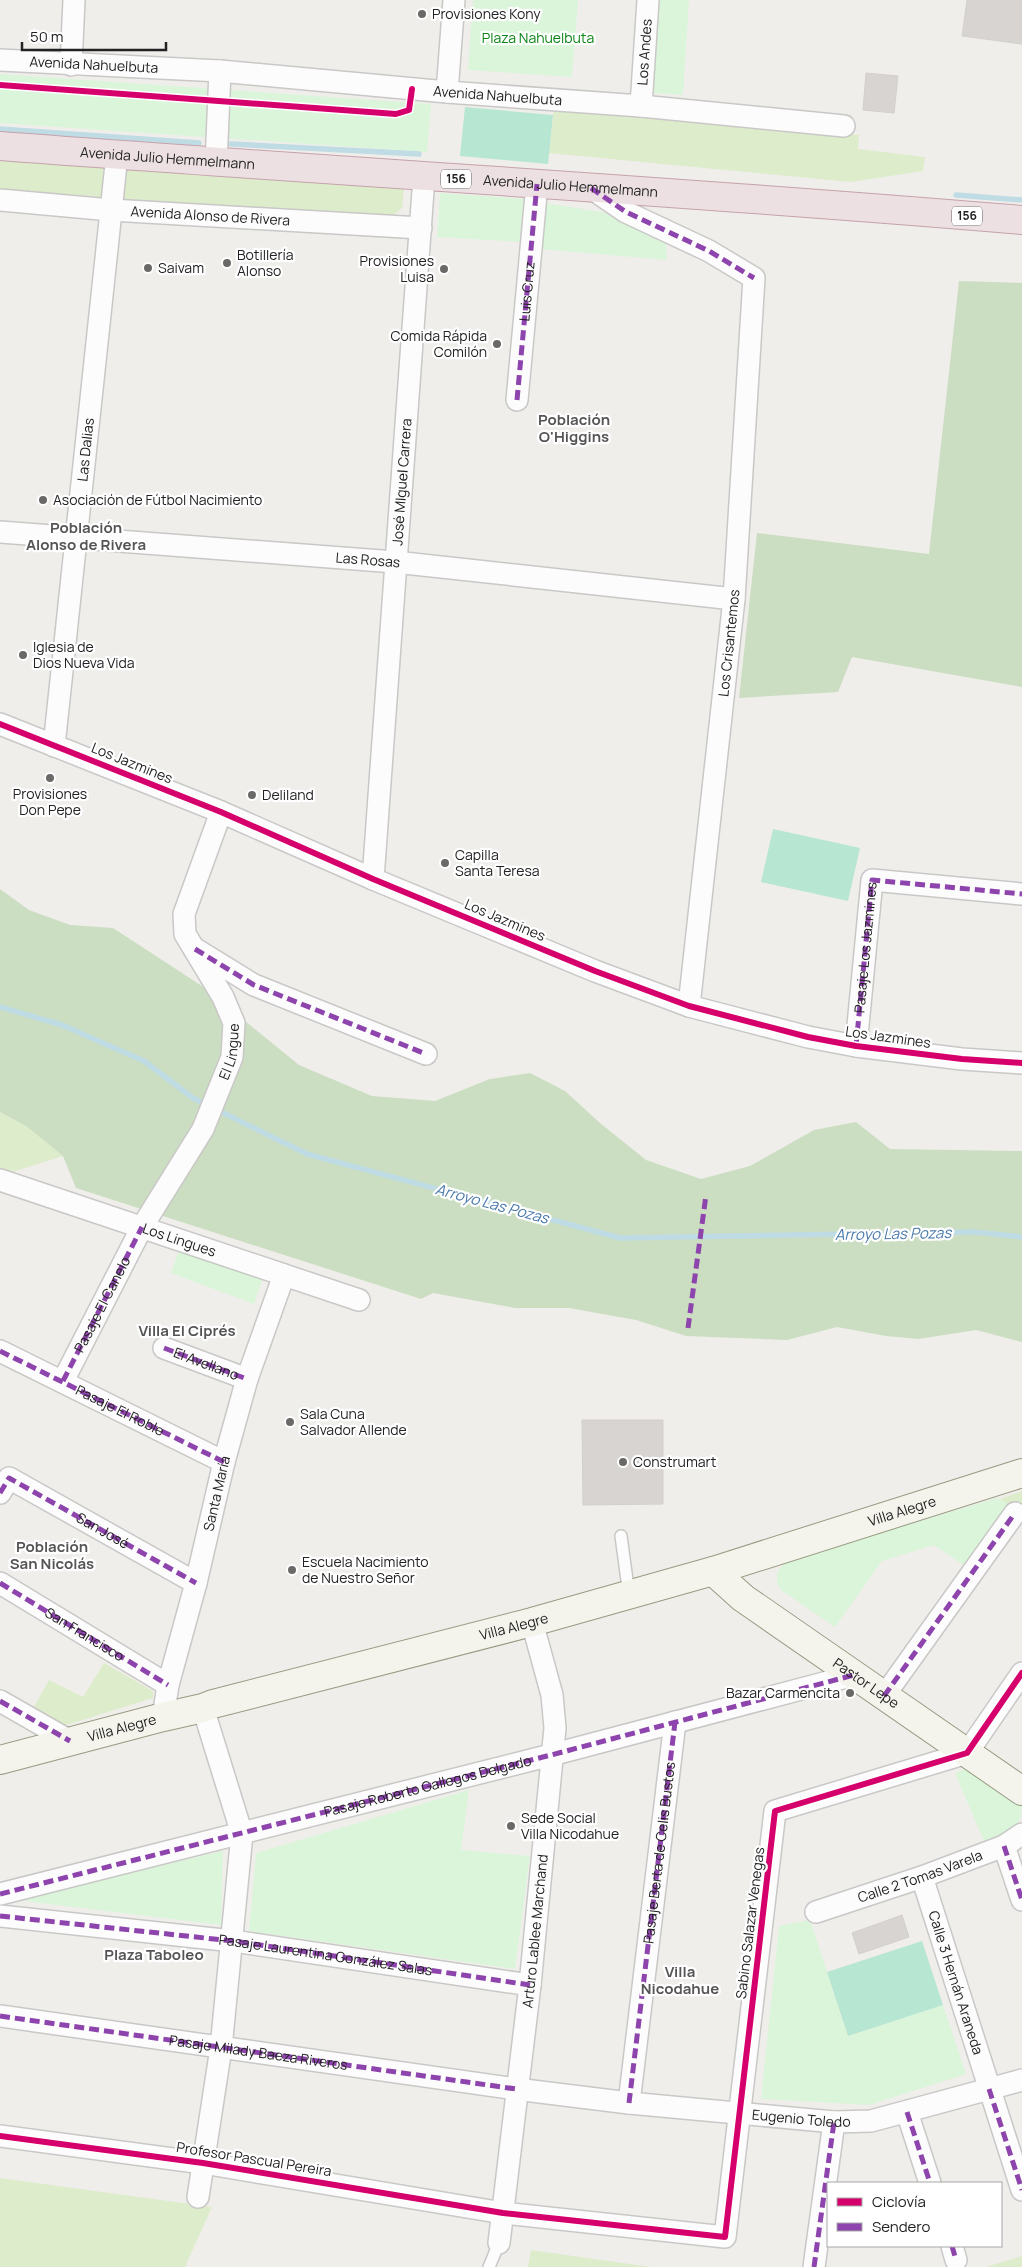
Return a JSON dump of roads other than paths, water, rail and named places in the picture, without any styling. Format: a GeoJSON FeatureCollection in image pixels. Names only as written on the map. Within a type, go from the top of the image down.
{"type":"FeatureCollection","features":[{"type":"Feature","properties":{"kind":"highway","name":"Avenida Julio Hemmelmann"},"geometry":{"type":"LineString","coordinates":[[0,146],[216,163],[766,199],[1022,220]]}},
{"type":"Feature","properties":{"kind":"main road","name":"Villa Alegre"},"geometry":{"type":"LineString","coordinates":[[0,1760],[532,1622],[629,1595],[713,1571],[1022,1473]]}},
{"type":"Feature","properties":{"kind":"main road","name":"Pastor Lepe"},"geometry":{"type":"LineString","coordinates":[[713,1571],[743,1598],[1022,1791]]}},
{"type":"Feature","properties":{"kind":"street"},"geometry":{"type":"LineString","coordinates":[[71,65],[74,0]]}},
{"type":"Feature","properties":{"kind":"street"},"geometry":{"type":"LineString","coordinates":[[447,92],[454,0]]}},
{"type":"Feature","properties":{"kind":"street","name":"Los Andes"},"geometry":{"type":"LineString","coordinates":[[641,106],[648,0]]}},
{"type":"Feature","properties":{"kind":"street","name":"Avenida Nahuelbuta"},"geometry":{"type":"LineString","coordinates":[[0,60],[220,71],[447,92],[641,106],[844,126]]}},
{"type":"Feature","properties":{"kind":"street"},"geometry":{"type":"LineString","coordinates":[[216,163],[220,71]]}},
{"type":"Feature","properties":{"kind":"street","name":"Las Dalias"},"geometry":{"type":"LineString","coordinates":[[54,746],[117,155]]}},
{"type":"Feature","properties":{"kind":"street","name":"José MIguel Carrera"},"geometry":{"type":"LineString","coordinates":[[373,879],[424,176]]}},
{"type":"Feature","properties":{"kind":"street","name":"Luis Cruz"},"geometry":{"type":"LineString","coordinates":[[517,400],[537,184]]}},
{"type":"Feature","properties":{"kind":"street","name":"Los Crisantemos"},"geometry":{"type":"LineString","coordinates":[[591,188],[626,212],[709,251],[754,278],[734,599],[689,1006]]}},
{"type":"Feature","properties":{"kind":"street","name":"Avenida Alonso de Rivera"},"geometry":{"type":"LineString","coordinates":[[0,200],[111,210],[421,228]]}},
{"type":"Feature","properties":{"kind":"street","name":"Las Rosas"},"geometry":{"type":"LineString","coordinates":[[0,532],[395,562],[734,599]]}},
{"type":"Feature","properties":{"kind":"street","name":"Los Jazmines"},"geometry":{"type":"LineString","coordinates":[[0,724],[221,812],[373,879],[586,967],[689,1006],[808,1037],[856,1046],[962,1059],[1022,1063]]}},
{"type":"Feature","properties":{"kind":"street","name":"El Lingue"},"geometry":{"type":"LineString","coordinates":[[142,1228],[203,1129],[232,1057],[234,1023],[223,997],[185,934],[184,914],[221,812]]}},
{"type":"Feature","properties":{"kind":"street","name":"Pasaje Los Jazmines"},"geometry":{"type":"LineString","coordinates":[[856,1046],[872,880],[1022,894]]}},
{"type":"Feature","properties":{"kind":"street"},"geometry":{"type":"LineString","coordinates":[[195,948],[254,985],[426,1054]]}},
{"type":"Feature","properties":{"kind":"street","name":"Los Lingues"},"geometry":{"type":"LineString","coordinates":[[0,1180],[359,1300]]}},
{"type":"Feature","properties":{"kind":"street","name":"Pasaje El Canelo"},"geometry":{"type":"LineString","coordinates":[[63,1380],[142,1228]]}},
{"type":"Feature","properties":{"kind":"street","name":"Santa María"},"geometry":{"type":"LineString","coordinates":[[163,1717],[168,1685],[196,1583],[224,1462],[247,1379],[284,1275]]}},
{"type":"Feature","properties":{"kind":"street","name":"El Avellano"},"geometry":{"type":"LineString","coordinates":[[164,1348],[247,1379]]}},
{"type":"Feature","properties":{"kind":"street","name":"Pasaje El Roble"},"geometry":{"type":"LineString","coordinates":[[8,1355],[63,1380],[224,1462]]}},
{"type":"Feature","properties":{"kind":"street","name":"San José"},"geometry":{"type":"LineString","coordinates":[[4,1486],[196,1583]]}},
{"type":"Feature","properties":{"kind":"street"},"geometry":{"type":"LineString","coordinates":[[884,1696],[1015,1513]]}},
{"type":"Feature","properties":{"kind":"street","name":"San Francisco"},"geometry":{"type":"LineString","coordinates":[[0,1583],[168,1685]]}},
{"type":"Feature","properties":{"kind":"street","name":"Arturo Lablee Marchand"},"geometry":{"type":"LineString","coordinates":[[499,2243],[530,1985],[555,1728],[552,1695],[532,1622]]}},
{"type":"Feature","properties":{"kind":"street"},"geometry":{"type":"LineString","coordinates":[[967,1753],[1022,1673]]}},
{"type":"Feature","properties":{"kind":"street","name":"Pasaje Roberto Gallegos Delgado"},"geometry":{"type":"LineString","coordinates":[[0,1894],[551,1755],[854,1674]]}},
{"type":"Feature","properties":{"kind":"street"},"geometry":{"type":"LineString","coordinates":[[0,1701],[70,1741]]}},
{"type":"Feature","properties":{"kind":"street"},"geometry":{"type":"LineString","coordinates":[[198,2197],[221,2048],[242,1834],[203,1708]]}},
{"type":"Feature","properties":{"kind":"street","name":"Pasaje Berta de Celis Bustos"},"geometry":{"type":"LineString","coordinates":[[629,2103],[675,1722]]}},
{"type":"Feature","properties":{"kind":"street","name":"Sabino Salazar Venegas"},"geometry":{"type":"LineString","coordinates":[[725,2237],[775,1811],[967,1753]]}},
{"type":"Feature","properties":{"kind":"street","name":"Calle 2 Tomas Varela"},"geometry":{"type":"LineString","coordinates":[[816,1912],[922,1877],[1004,1846],[1022,1834]]}},
{"type":"Feature","properties":{"kind":"street"},"geometry":{"type":"LineString","coordinates":[[1004,1846],[1022,1900]]}},
{"type":"Feature","properties":{"kind":"street","name":"Calle 3 Hernán Araneda"},"geometry":{"type":"LineString","coordinates":[[922,1877],[1022,2190]]}},
{"type":"Feature","properties":{"kind":"street","name":"Pasaje Laurentina González Salas"},"geometry":{"type":"LineString","coordinates":[[0,1916],[233,1941],[530,1985]]}},
{"type":"Feature","properties":{"kind":"street","name":"Pasaje Milady Baeza Riveros"},"geometry":{"type":"LineString","coordinates":[[0,2016],[516,2089]]}},
{"type":"Feature","properties":{"kind":"street","name":"Eugenio Toledo"},"geometry":{"type":"LineString","coordinates":[[516,2089],[629,2103],[834,2122],[871,2121],[1022,2080]]}},
{"type":"Feature","properties":{"kind":"street"},"geometry":{"type":"LineString","coordinates":[[907,2112],[930,2182]]}},
{"type":"Feature","properties":{"kind":"street"},"geometry":{"type":"LineString","coordinates":[[814,2267],[834,2122]]}},
{"type":"Feature","properties":{"kind":"street","name":"Profesor Pascual Pereira"},"geometry":{"type":"LineString","coordinates":[[0,2136],[203,2163],[503,2213],[725,2237]]}},
{"type":"Feature","properties":{"kind":"lane"},"geometry":{"type":"LineString","coordinates":[[621,1536],[629,1595]]}},
{"type":"Feature","properties":{"kind":"lane"},"geometry":{"type":"LineString","coordinates":[[489,2267],[499,2243]]}},
{"type":"Feature","properties":{"kind":"waterway"},"geometry":{"type":"LineString","coordinates":[[0,129],[199,143]]}},
{"type":"Feature","properties":{"kind":"waterway"},"geometry":{"type":"LineString","coordinates":[[231,144],[419,154]]}},
{"type":"Feature","properties":{"kind":"waterway"},"geometry":{"type":"LineString","coordinates":[[956,195],[1022,200]]}},
{"type":"Feature","properties":{"kind":"waterway","name":"Arroyo Las Pozas"},"geometry":{"type":"LineString","coordinates":[[0,1007],[62,1025],[144,1061],[193,1098],[307,1154],[620,1238],[974,1232],[1022,1237]]}},
{"type":"Feature","properties":{"kind":"place","name":"Provisiones Kony"},"geometry":{"type":"Point","coordinates":[422,14]}},
{"type":"Feature","properties":{"kind":"place","name":"Botillería Alonso"},"geometry":{"type":"Point","coordinates":[227,263]}},
{"type":"Feature","properties":{"kind":"place","name":"Saivam"},"geometry":{"type":"Point","coordinates":[148,268]}},
{"type":"Feature","properties":{"kind":"place","name":"Provisiones Luisa"},"geometry":{"type":"Point","coordinates":[444,269]}},
{"type":"Feature","properties":{"kind":"place","name":"Comida Rápida Comilón"},"geometry":{"type":"Point","coordinates":[497,344]}},
{"type":"Feature","properties":{"kind":"place","name":"Asociación de Fútbol Nacimiento"},"geometry":{"type":"Point","coordinates":[43,500]}},
{"type":"Feature","properties":{"kind":"place","name":"Iglesia de Dios Nueva Vida"},"geometry":{"type":"Point","coordinates":[23,655]}},
{"type":"Feature","properties":{"kind":"place","name":"Provisiones Don Pepe"},"geometry":{"type":"Point","coordinates":[50,778]}},
{"type":"Feature","properties":{"kind":"place","name":"Deliland"},"geometry":{"type":"Point","coordinates":[252,795]}},
{"type":"Feature","properties":{"kind":"place","name":"Capilla Santa Teresa"},"geometry":{"type":"Point","coordinates":[445,863]}},
{"type":"Feature","properties":{"kind":"place","name":"Sala Cuna Salvador Allende"},"geometry":{"type":"Point","coordinates":[290,1422]}},
{"type":"Feature","properties":{"kind":"place","name":"Construmart"},"geometry":{"type":"Point","coordinates":[623,1462]}},
{"type":"Feature","properties":{"kind":"place","name":"Escuela Nacimiento de Nuestro Señor"},"geometry":{"type":"Point","coordinates":[292,1570]}},
{"type":"Feature","properties":{"kind":"place","name":"Bazar Carmencita"},"geometry":{"type":"Point","coordinates":[850,1693]}},
{"type":"Feature","properties":{"kind":"place","name":"Sede Social Villa Nicodahue"},"geometry":{"type":"Point","coordinates":[511,1826]}},
{"type":"Feature","properties":{"kind":"district","name":"Población O'Higgins"},"geometry":{"type":"Point","coordinates":[574,428]}},
{"type":"Feature","properties":{"kind":"district","name":"Población Alonso de Rivera"},"geometry":{"type":"Point","coordinates":[86,536]}},
{"type":"Feature","properties":{"kind":"district","name":"Villa El Ciprés"},"geometry":{"type":"Point","coordinates":[187,1331]}},
{"type":"Feature","properties":{"kind":"district","name":"Población San Nicolás"},"geometry":{"type":"Point","coordinates":[52,1556]}},
{"type":"Feature","properties":{"kind":"district","name":"Plaza Taboleo"},"geometry":{"type":"Point","coordinates":[154,1955]}},
{"type":"Feature","properties":{"kind":"district","name":"Villa Nicodahue"},"geometry":{"type":"Point","coordinates":[680,1980]}},
{"type":"Feature","properties":{"kind":"park label","name":"Plaza Nahuelbuta"},"geometry":{"type":"Point","coordinates":[538,38]}}]}
